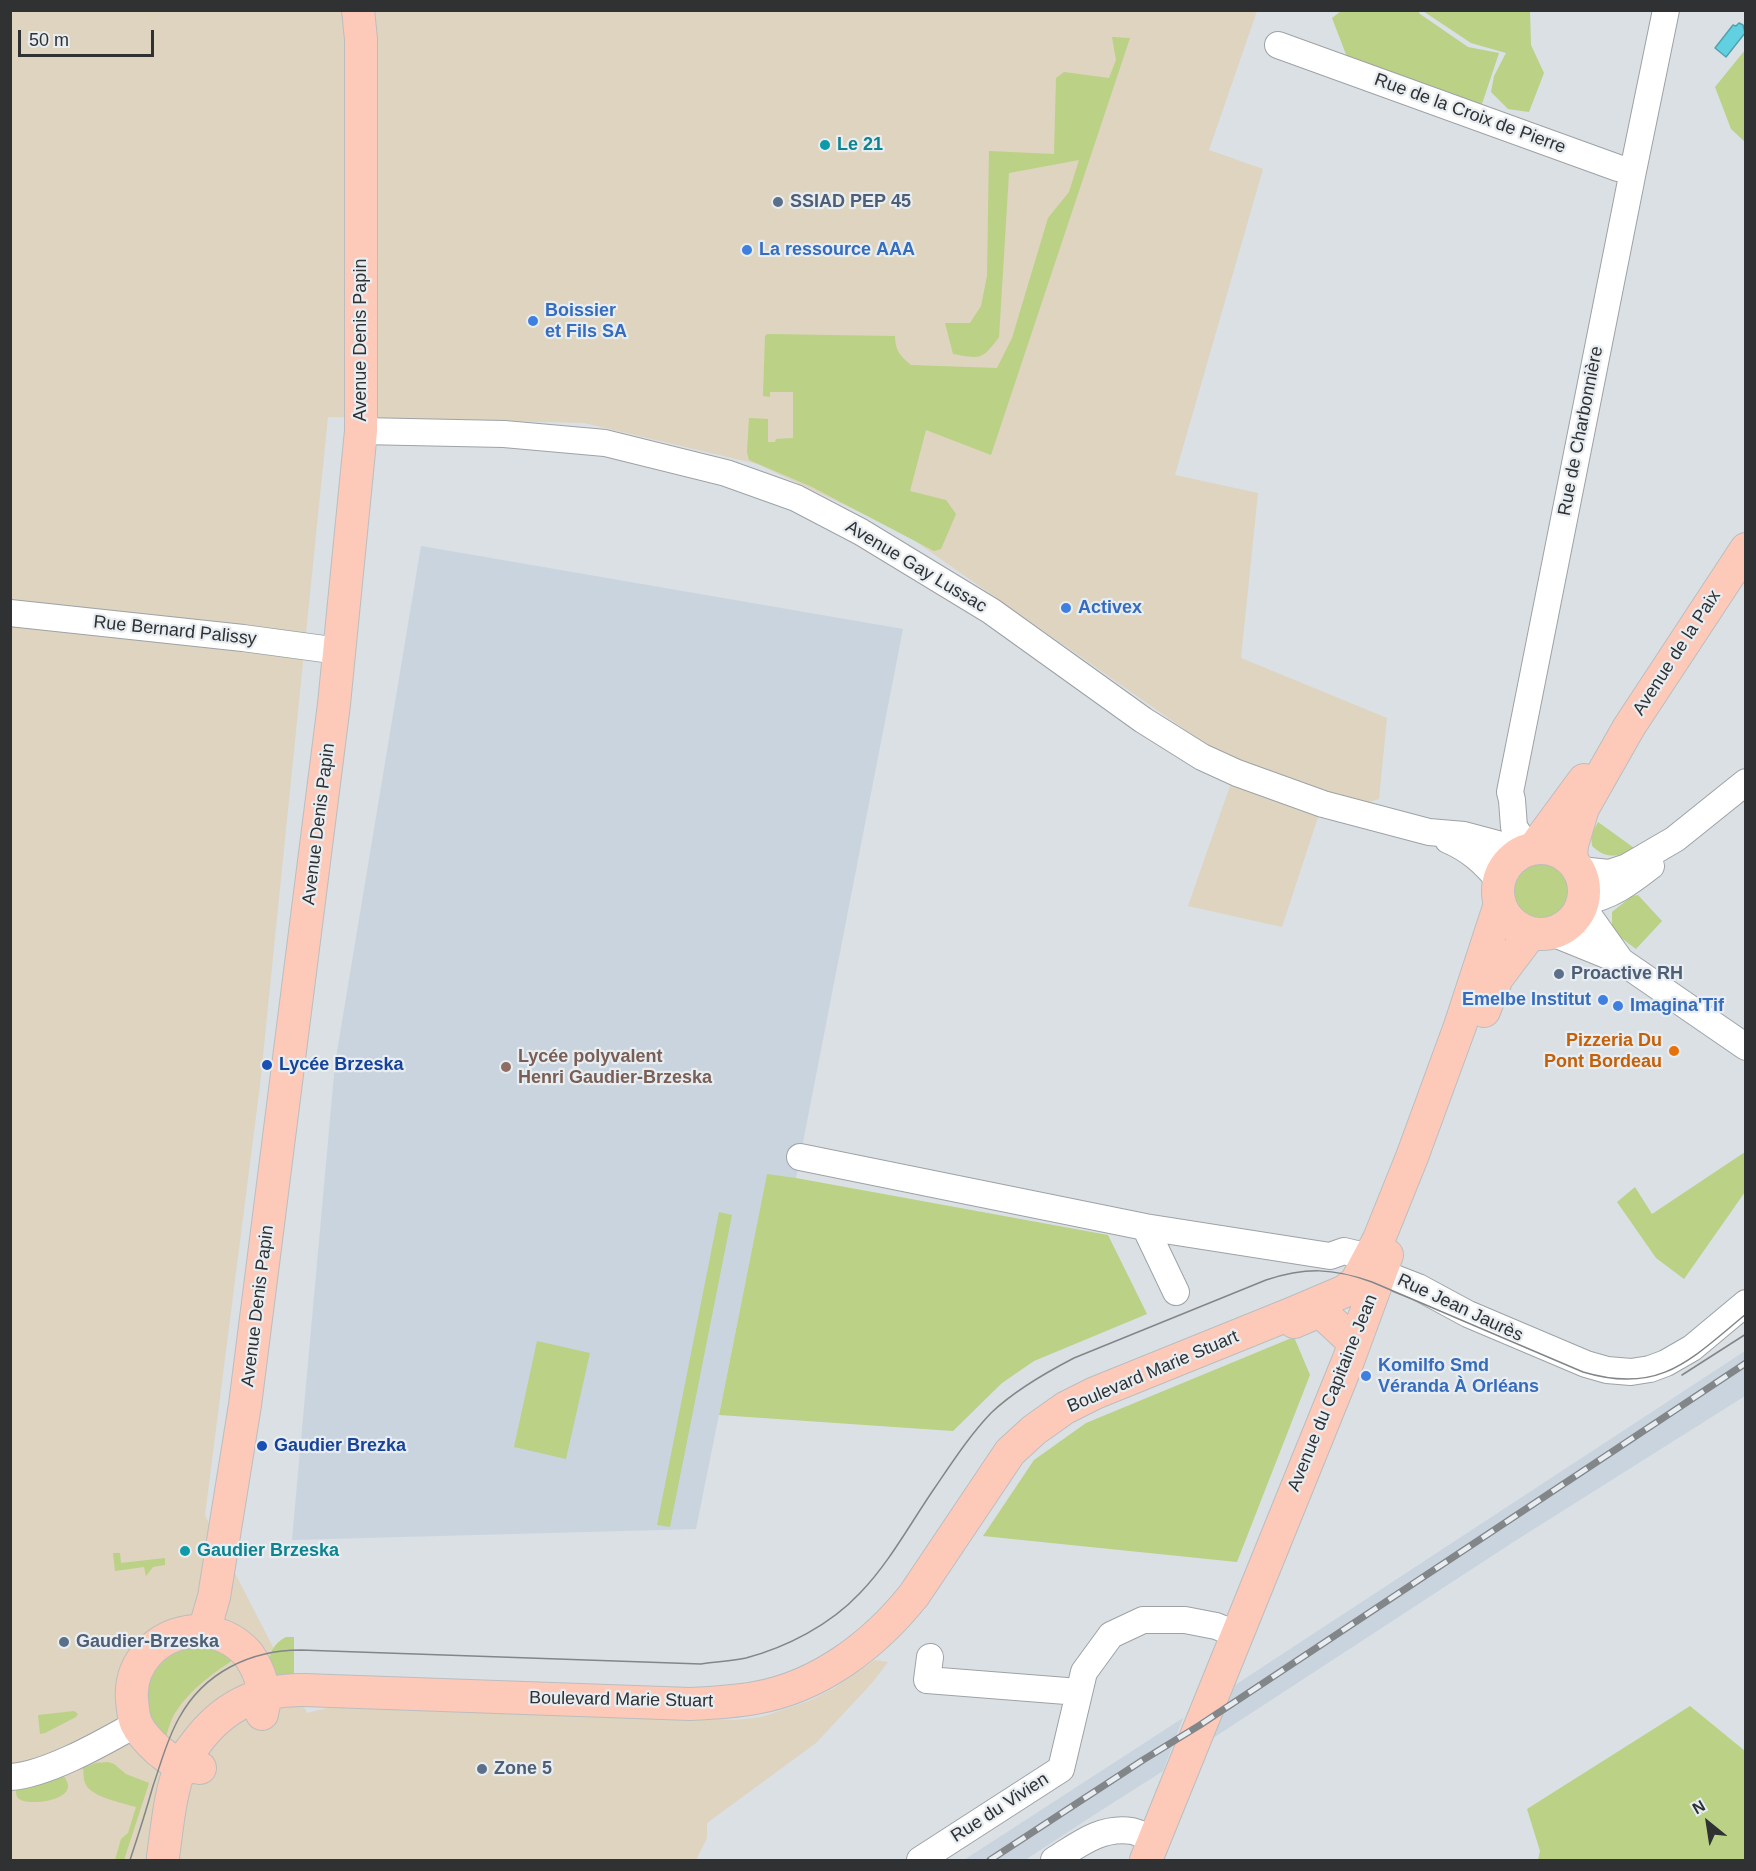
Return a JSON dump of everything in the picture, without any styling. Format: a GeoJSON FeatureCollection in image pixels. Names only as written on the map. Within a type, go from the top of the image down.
{"type":"FeatureCollection","features":[{"type":"Feature","properties":{"kind":"main road","name":"Avenue Denis Papin"},"geometry":{"type":"LineString","coordinates":[[204,1631],[213,1603],[246,1405],[334,704],[361,431],[361,39],[358,10]]}},
{"type":"Feature","properties":{"kind":"main road","name":"Avenue de la Paix"},"geometry":{"type":"LineString","coordinates":[[1575,864],[1572,845],[1583,808],[1629,727],[1746,549]]}},
{"type":"Feature","properties":{"kind":"main road","name":"Avenue de la Paix"},"geometry":{"type":"LineString","coordinates":[[1529,849],[1599,760],[1629,727]]}},
{"type":"Feature","properties":{"kind":"main road"},"geometry":{"type":"LineString","coordinates":[[1529,849],[1553,849],[1575,864],[1584,880],[1585,892],[1583,904],[1575,918],[1565,927],[1542,933],[1518,927],[1507,917],[1499,892],[1504,868],[1513,858],[1529,849]]}},
{"type":"Feature","properties":{"kind":"main road","name":"Avenue du Capitaine Jean"},"geometry":{"type":"LineString","coordinates":[[1234,1633],[1263,1547],[1347,1336],[1379,1239],[1460,1026],[1499,892]]}},
{"type":"Feature","properties":{"kind":"main road","name":"Avenue du Capitaine Jean"},"geometry":{"type":"LineString","coordinates":[[1146,1849],[1348,1361],[1367,1275],[1395,1245],[1497,978],[1542,933]]}},
{"type":"Feature","properties":{"kind":"main road"},"geometry":{"type":"LineString","coordinates":[[190,1767],[171,1760],[147,1740],[136,1724],[131,1689],[135,1672],[149,1651],[159,1642],[182,1632],[216,1633],[242,1648],[250,1657],[260,1676],[263,1704],[335,1701],[718,1713],[759,1707],[805,1692],[833,1678],[893,1635],[923,1599],[1014,1464],[1035,1442],[1072,1416],[1105,1400],[1320,1311],[1367,1275]]}},
{"type":"Feature","properties":{"kind":"main road","name":"Boulevard Marie Stuart"},"geometry":{"type":"LineString","coordinates":[[162,1859],[190,1787],[190,1767],[263,1704],[284,1690],[690,1704],[756,1698],[802,1683],[835,1667],[899,1614],[1010,1452],[1034,1430],[1065,1408],[1095,1393],[1346,1291],[1367,1275]]}},
{"type":"Feature","properties":{"kind":"main road"},"geometry":{"type":"LineString","coordinates":[[1320,1311],[1347,1336]]}},
{"type":"Feature","properties":{"kind":"street","name":"Rue de Charbonnière"},"geometry":{"type":"LineString","coordinates":[[1529,849],[1514,827],[1510,792],[1666,10]]}},
{"type":"Feature","properties":{"kind":"street","name":"Rue de la Croix de Pierre"},"geometry":{"type":"LineString","coordinates":[[1278,45],[1311,47],[1618,168],[1633,171]]}},
{"type":"Feature","properties":{"kind":"street","name":"Avenue Gay Lussac"},"geometry":{"type":"LineString","coordinates":[[361,431],[504,434],[605,443],[715,469],[796,498],[861,532],[991,611],[1143,720],[1202,757],[1237,774],[1323,804],[1429,832],[1460,846],[1480,859],[1499,892]]}},
{"type":"Feature","properties":{"kind":"street","name":"Rue Bernard Palissy"},"geometry":{"type":"LineString","coordinates":[[10,613],[253,639],[339,651]]}},
{"type":"Feature","properties":{"kind":"street"},"geometry":{"type":"LineString","coordinates":[[1575,864],[1609,873],[1627,867],[1675,839],[1746,782]]}},
{"type":"Feature","properties":{"kind":"street","name":"Avenue Gay Lussac"},"geometry":{"type":"LineString","coordinates":[[1429,832],[1464,835],[1529,849]]}},
{"type":"Feature","properties":{"kind":"street"},"geometry":{"type":"LineString","coordinates":[[1621,961],[1583,904],[1622,888],[1660,859],[1675,839]]}},
{"type":"Feature","properties":{"kind":"street"},"geometry":{"type":"LineString","coordinates":[[1542,933],[1621,961],[1746,1047]]}},
{"type":"Feature","properties":{"kind":"street","name":"Rue Jean Jaurès"},"geometry":{"type":"LineString","coordinates":[[800,1157],[1145,1227],[1330,1256],[1344,1251],[1367,1275],[1418,1287],[1468,1314],[1586,1364],[1607,1370],[1631,1372],[1666,1364],[1692,1348],[1746,1302]]}},
{"type":"Feature","properties":{"kind":"street"},"geometry":{"type":"LineString","coordinates":[[1145,1227],[1176,1292]]}},
{"type":"Feature","properties":{"kind":"street","name":"Rue du Vivien"},"geometry":{"type":"LineString","coordinates":[[920,1860],[1061,1769],[1084,1672],[1111,1635],[1143,1620],[1185,1620],[1216,1626],[1234,1633]]}},
{"type":"Feature","properties":{"kind":"street"},"geometry":{"type":"LineString","coordinates":[[930,1657],[927,1680],[1078,1692]]}},
{"type":"Feature","properties":{"kind":"street"},"geometry":{"type":"LineString","coordinates":[[10,1777],[19,1777],[53,1766],[136,1724]]}},
{"type":"Feature","properties":{"kind":"street"},"geometry":{"type":"LineString","coordinates":[[1054,1860],[1104,1832],[1122,1830],[1134,1832],[1146,1849]]}},
{"type":"Feature","properties":{"kind":"shaded area"},"geometry":{"type":"Polygon","coordinates":[[[11,11],[1257,11],[1209,150],[1263,169],[1175,475],[1258,493],[1241,658],[1387,718],[1379,799],[1318,817],[1282,927],[1188,906],[1237,766],[902,532],[757,464],[584,423],[328,417],[260,1085],[205,1515],[307,1713],[335,1706],[736,1720],[761,1717],[809,1701],[836,1687],[875,1660],[888,1662],[872,1683],[816,1743],[707,1823],[707,1838],[696,1860],[11,1860],[11,11]]]}},
{"type":"Feature","properties":{"kind":"shaded area"},"geometry":{"type":"Polygon","coordinates":[[[421,546],[903,629],[796,1178],[767,1175],[696,1529],[292,1540],[335,1064],[421,546]]]}},
{"type":"Feature","properties":{"kind":"shaded area"},"geometry":{"type":"Polygon","coordinates":[[[1745,1351],[1745,1396],[1515,1541],[1207,1742],[1229,1689],[1745,1351]]]}},
{"type":"Feature","properties":{"kind":"shaded area"},"geometry":{"type":"Polygon","coordinates":[[[1183,1718],[1163,1771],[1025,1860],[964,1860],[1183,1718]]]}},
{"type":"Feature","properties":{"kind":"green space"},"geometry":{"type":"Polygon","coordinates":[[[1341,11],[1418,11],[1468,47],[1499,53],[1481,107],[1347,57],[1332,18],[1341,11]]]}},
{"type":"Feature","properties":{"kind":"green space"},"geometry":{"type":"Polygon","coordinates":[[[1423,11],[1530,11],[1531,45],[1544,73],[1529,112],[1508,109],[1491,92],[1494,76],[1506,53],[1471,43],[1423,11]]]}},
{"type":"Feature","properties":{"kind":"green space"},"geometry":{"type":"Polygon","coordinates":[[[1112,37],[1130,38],[991,455],[926,430],[910,491],[946,500],[956,514],[941,549],[934,551],[812,487],[749,460],[747,452],[749,418],[768,419],[768,442],[793,438],[793,392],[770,392],[770,397],[763,396],[765,336],[767,334],[895,336],[899,352],[911,365],[997,368],[1012,338],[1048,218],[1069,192],[1079,160],[1009,173],[999,337],[984,354],[970,357],[953,354],[945,323],[970,323],[981,306],[987,276],[989,151],[1054,154],[1056,78],[1064,72],[1109,78],[1116,60],[1112,37]]]}},
{"type":"Feature","properties":{"kind":"green space"},"geometry":{"type":"Polygon","coordinates":[[[1745,50],[1745,142],[1731,129],[1715,87],[1745,50]]]}},
{"type":"Feature","properties":{"kind":"green space"},"geometry":{"type":"Polygon","coordinates":[[[1598,822],[1637,850],[1614,855],[1598,851],[1592,846],[1591,835],[1598,822]]]}},
{"type":"Feature","properties":{"kind":"green space"},"geometry":{"type":"Polygon","coordinates":[[[1541,864],[1552,866],[1565,877],[1570,893],[1568,904],[1557,917],[1541,922],[1530,920],[1517,909],[1512,893],[1514,882],[1525,869],[1541,864]]]}},
{"type":"Feature","properties":{"kind":"green space"},"geometry":{"type":"Polygon","coordinates":[[[1638,895],[1662,921],[1636,949],[1612,931],[1612,912],[1632,896],[1638,895]]]}},
{"type":"Feature","properties":{"kind":"green space"},"geometry":{"type":"Polygon","coordinates":[[[1745,1152],[1745,1192],[1684,1279],[1656,1258],[1617,1202],[1635,1187],[1652,1214],[1745,1152]]]}},
{"type":"Feature","properties":{"kind":"green space"},"geometry":{"type":"Polygon","coordinates":[[[767,1174],[1108,1235],[1147,1314],[1034,1361],[1002,1383],[953,1431],[719,1415],[767,1174]]]}},
{"type":"Feature","properties":{"kind":"green space"},"geometry":{"type":"Polygon","coordinates":[[[719,1212],[732,1215],[670,1527],[657,1525],[719,1212]]]}},
{"type":"Feature","properties":{"kind":"green space"},"geometry":{"type":"Polygon","coordinates":[[[1294,1337],[1310,1375],[1237,1562],[983,1536],[1034,1460],[1086,1423],[1294,1337]]]}},
{"type":"Feature","properties":{"kind":"green space"},"geometry":{"type":"Polygon","coordinates":[[[537,1341],[590,1353],[566,1459],[514,1447],[537,1341]]]}},
{"type":"Feature","properties":{"kind":"green space"},"geometry":{"type":"Polygon","coordinates":[[[113,1553],[120,1553],[121,1563],[165,1558],[165,1565],[153,1567],[146,1576],[144,1567],[115,1571],[113,1553]]]}},
{"type":"Feature","properties":{"kind":"green space"},"geometry":{"type":"Polygon","coordinates":[[[286,1637],[294,1637],[294,1684],[277,1678],[270,1665],[273,1649],[286,1637]]]}},
{"type":"Feature","properties":{"kind":"green space"},"geometry":{"type":"Polygon","coordinates":[[[203,1642],[236,1658],[195,1689],[181,1704],[173,1716],[165,1740],[146,1711],[148,1677],[168,1651],[203,1642]]]}},
{"type":"Feature","properties":{"kind":"green space"},"geometry":{"type":"Polygon","coordinates":[[[1690,1706],[1745,1751],[1745,1860],[1538,1860],[1540,1851],[1527,1809],[1690,1706]]]}},
{"type":"Feature","properties":{"kind":"green space"},"geometry":{"type":"Polygon","coordinates":[[[74,1711],[78,1714],[76,1717],[40,1734],[38,1715],[74,1711]]]}},
{"type":"Feature","properties":{"kind":"green space"},"geometry":{"type":"Polygon","coordinates":[[[108,1762],[126,1774],[149,1783],[124,1860],[115,1860],[121,1839],[128,1833],[136,1807],[100,1796],[88,1788],[84,1779],[83,1768],[96,1763],[108,1762]]]}},
{"type":"Feature","properties":{"kind":"green space"},"geometry":{"type":"Polygon","coordinates":[[[62,1773],[68,1786],[61,1796],[37,1802],[29,1802],[17,1797],[16,1789],[62,1773]]]}},
{"type":"Feature","properties":{"kind":"water"},"geometry":{"type":"Polygon","coordinates":[[[1739,23],[1743,25],[1745,33],[1726,57],[1715,48],[1733,25],[1736,26],[1739,23]]]}},
{"type":"Feature","properties":{"kind":"tram line"},"geometry":{"type":"LineString","coordinates":[[130,1860],[162,1760],[179,1718],[202,1688],[215,1676],[231,1667],[264,1654],[301,1650],[701,1664],[746,1658],[777,1648],[822,1625],[860,1593],[891,1555],[969,1439],[991,1413],[1020,1389],[1074,1358],[1266,1280],[1307,1271],[1332,1272],[1358,1277],[1583,1372],[1610,1378],[1633,1379],[1654,1376],[1672,1369],[1708,1346],[1746,1314]]}},
{"type":"Feature","properties":{"kind":"tram line"},"geometry":{"type":"LineString","coordinates":[[1682,1375],[1746,1334]]}},
{"type":"Feature","properties":{"kind":"railway"},"geometry":{"type":"LineString","coordinates":[[990,1860],[1200,1725],[1746,1363]]}},
{"type":"Feature","properties":{"kind":"place","name":"Le 21"},"geometry":{"type":"Point","coordinates":[825,145]}},
{"type":"Feature","properties":{"kind":"place","name":"SSIAD PEP 45"},"geometry":{"type":"Point","coordinates":[778,202]}},
{"type":"Feature","properties":{"kind":"place","name":"La ressource AAA"},"geometry":{"type":"Point","coordinates":[747,250]}},
{"type":"Feature","properties":{"kind":"place","name":"Boissier et Fils SA"},"geometry":{"type":"Point","coordinates":[533,321]}},
{"type":"Feature","properties":{"kind":"place","name":"Activex"},"geometry":{"type":"Point","coordinates":[1066,608]}},
{"type":"Feature","properties":{"kind":"place","name":"Proactive RH"},"geometry":{"type":"Point","coordinates":[1559,974]}},
{"type":"Feature","properties":{"kind":"place","name":"Emelbe Institut"},"geometry":{"type":"Point","coordinates":[1603,1000]}},
{"type":"Feature","properties":{"kind":"place","name":"Imagina'Tif"},"geometry":{"type":"Point","coordinates":[1618,1006]}},
{"type":"Feature","properties":{"kind":"place","name":"Pizzeria Du Pont Bordeau"},"geometry":{"type":"Point","coordinates":[1674,1051]}},
{"type":"Feature","properties":{"kind":"place","name":"Lycée Brzeska"},"geometry":{"type":"Point","coordinates":[267,1065]}},
{"type":"Feature","properties":{"kind":"place","name":"Lycée polyvalent Henri Gaudier-Brzeska"},"geometry":{"type":"Point","coordinates":[506,1067]}},
{"type":"Feature","properties":{"kind":"place","name":"Komilfo Smd Véranda À Orléans"},"geometry":{"type":"Point","coordinates":[1366,1376]}},
{"type":"Feature","properties":{"kind":"place","name":"Gaudier Brezka"},"geometry":{"type":"Point","coordinates":[262,1446]}},
{"type":"Feature","properties":{"kind":"place","name":"Gaudier Brzeska"},"geometry":{"type":"Point","coordinates":[185,1551]}},
{"type":"Feature","properties":{"kind":"place","name":"Gaudier-Brzeska"},"geometry":{"type":"Point","coordinates":[64,1642]}},
{"type":"Feature","properties":{"kind":"place","name":"Zone 5"},"geometry":{"type":"Point","coordinates":[482,1769]}}]}
